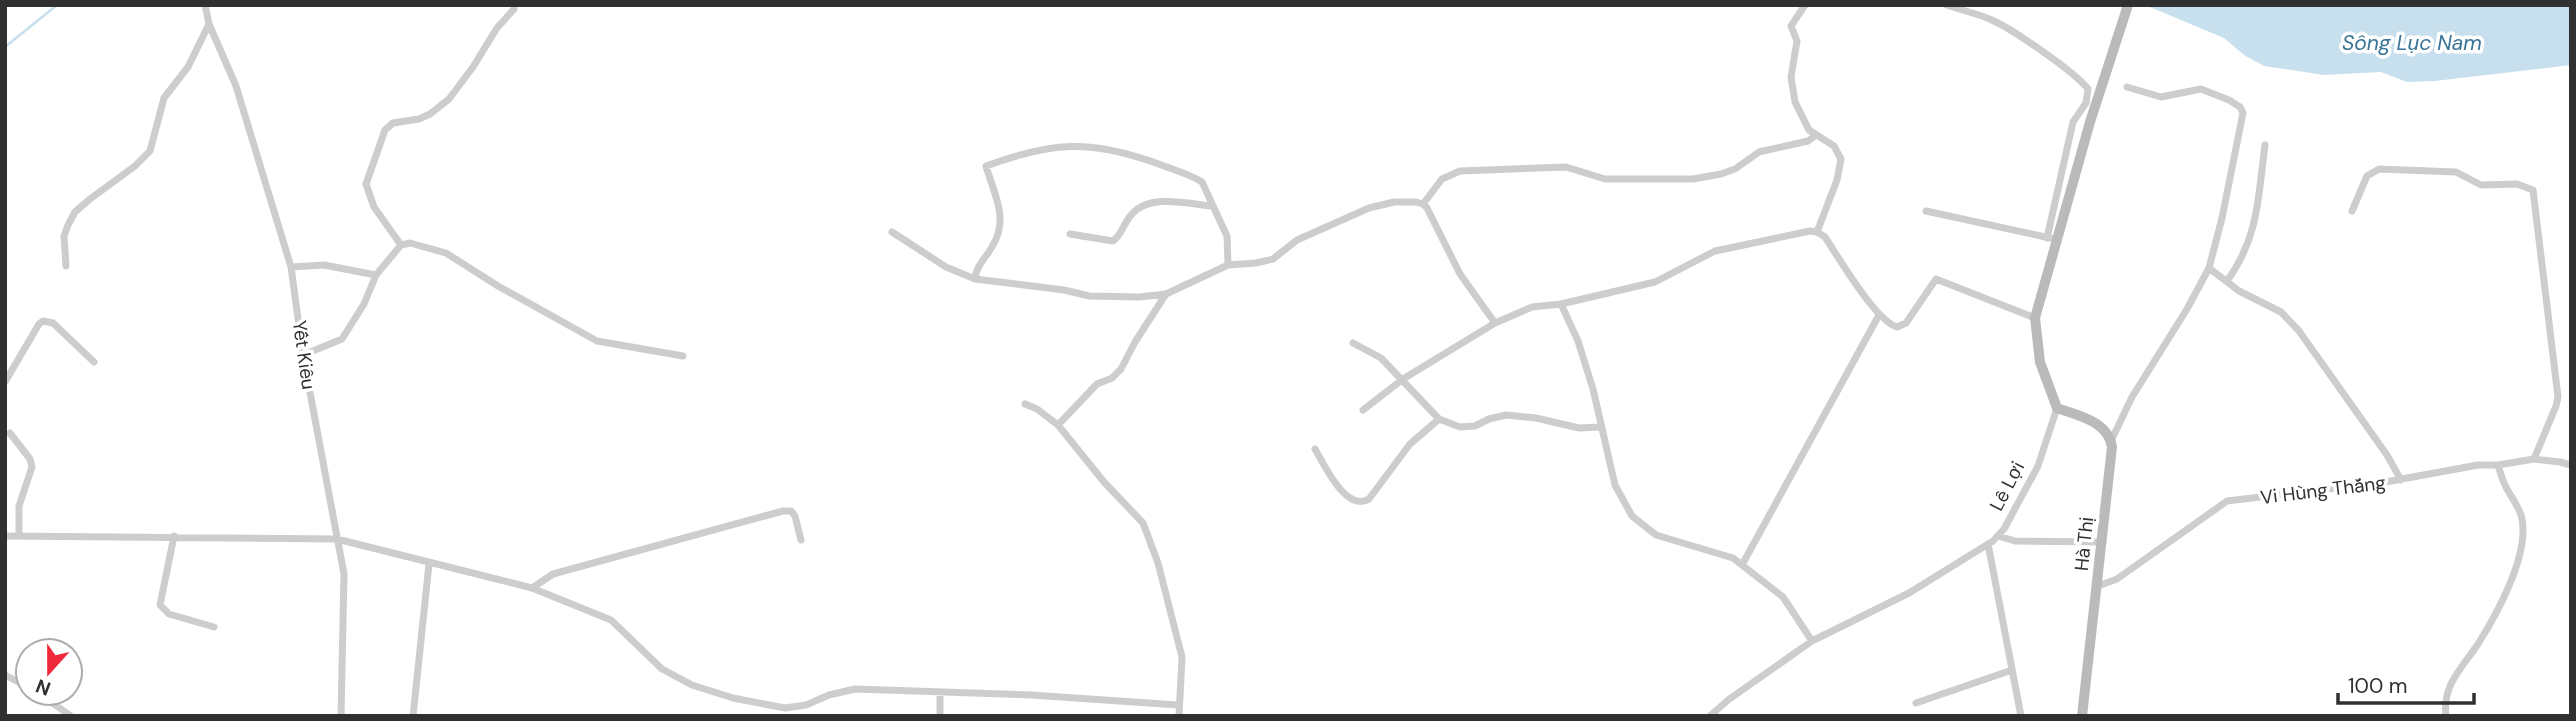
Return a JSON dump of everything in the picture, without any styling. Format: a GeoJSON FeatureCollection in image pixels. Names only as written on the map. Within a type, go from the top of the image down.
{"type":"FeatureCollection","features":[{"type":"Feature","properties":{"kind":"street","name":"Yết Kiêu"},"geometry":{"type":"LineString","coordinates":[[205,5],[209,24],[236,86],[291,267],[303,355],[344,574],[341,716]]}},
{"type":"Feature","properties":{"kind":"street"},"geometry":{"type":"LineString","coordinates":[[1805,5],[1791,26],[1797,41],[1791,77],[1792,92],[1810,130],[1834,146],[1840,159],[1837,180],[1817,232]]}},
{"type":"Feature","properties":{"kind":"street"},"geometry":{"type":"LineString","coordinates":[[1948,5],[1995,21],[2083,82],[2088,89],[2088,97],[2073,122],[2035,318],[2040,362],[2057,408],[2094,422],[2103,428],[2111,441]]}},
{"type":"Feature","properties":{"kind":"street"},"geometry":{"type":"LineString","coordinates":[[2052,239],[2128,5]]}},
{"type":"Feature","properties":{"kind":"street"},"geometry":{"type":"LineString","coordinates":[[401,245],[374,207],[366,184],[385,130],[393,122],[419,119],[430,114],[449,99],[497,28],[514,9]]}},
{"type":"Feature","properties":{"kind":"street"},"geometry":{"type":"LineString","coordinates":[[66,266],[64,236],[75,212],[135,166],[150,151],[164,98],[187,67],[209,24]]}},
{"type":"Feature","properties":{"kind":"street"},"geometry":{"type":"LineString","coordinates":[[2111,441],[2132,397],[2187,309],[2209,268],[2243,113],[2240,107],[2229,100],[2201,89],[2161,97],[2127,87]]}},
{"type":"Feature","properties":{"kind":"street"},"geometry":{"type":"LineString","coordinates":[[1423,204],[1442,179],[1460,170],[1566,167],[1605,179],[1693,179],[1735,169],[1759,152],[1800,143],[1816,135]]}},
{"type":"Feature","properties":{"kind":"street"},"geometry":{"type":"LineString","coordinates":[[975,279],[976,269],[994,244],[1000,229],[1002,212],[985,166],[1050,147],[1095,145],[1195,177],[1202,182],[1227,236],[1228,265]]}},
{"type":"Feature","properties":{"kind":"street"},"geometry":{"type":"LineString","coordinates":[[2227,281],[2240,263],[2249,243],[2265,145]]}},
{"type":"Feature","properties":{"kind":"street"},"geometry":{"type":"LineString","coordinates":[[2352,211],[2367,176],[2379,169],[2456,172],[2481,185],[2517,184],[2533,190],[2558,397],[2534,459]]}},
{"type":"Feature","properties":{"kind":"street"},"geometry":{"type":"LineString","coordinates":[[1070,234],[1113,241],[1136,209],[1147,205],[1180,201],[1212,206]]}},
{"type":"Feature","properties":{"kind":"street"},"geometry":{"type":"LineString","coordinates":[[892,232],[946,267],[975,279],[1064,290],[1088,296],[1139,297],[1166,294],[1228,265],[1273,259],[1297,240],[1369,208],[1394,202],[1423,204]]}},
{"type":"Feature","properties":{"kind":"street"},"geometry":{"type":"LineString","coordinates":[[1423,204],[1460,274],[1495,323]]}},
{"type":"Feature","properties":{"kind":"street"},"geometry":{"type":"LineString","coordinates":[[1926,211],[2052,239]]}},
{"type":"Feature","properties":{"kind":"street"},"geometry":{"type":"LineString","coordinates":[[1363,410],[1403,379],[1495,323],[1532,307],[1561,304],[1665,279],[1682,267],[1715,251],[1810,231],[1825,237],[1879,315],[1894,326],[1902,325],[1936,279],[2035,318]]}},
{"type":"Feature","properties":{"kind":"street"},"geometry":{"type":"LineString","coordinates":[[303,355],[342,339],[364,304],[376,275],[401,245],[418,244],[446,253],[498,286],[597,341],[682,356]]}},
{"type":"Feature","properties":{"kind":"street"},"geometry":{"type":"LineString","coordinates":[[291,267],[324,265],[376,275]]}},
{"type":"Feature","properties":{"kind":"street"},"geometry":{"type":"LineString","coordinates":[[2209,268],[2239,290],[2281,312],[2299,331],[2387,455],[2400,480]]}},
{"type":"Feature","properties":{"kind":"street"},"geometry":{"type":"LineString","coordinates":[[1058,425],[1097,384],[1112,378],[1121,369],[1166,294]]}},
{"type":"Feature","properties":{"kind":"street"},"geometry":{"type":"LineString","coordinates":[[1561,304],[1578,341],[1593,389],[1615,485],[1632,516],[1656,535],[1733,558],[1783,597],[1812,641]]}},
{"type":"Feature","properties":{"kind":"street"},"geometry":{"type":"LineString","coordinates":[[1742,565],[1879,315]]}},
{"type":"Feature","properties":{"kind":"street"},"geometry":{"type":"LineString","coordinates":[[5,382],[43,321],[53,323],[94,362]]}},
{"type":"Feature","properties":{"kind":"street"},"geometry":{"type":"LineString","coordinates":[[1353,343],[1381,358],[1439,419],[1460,427],[1475,426],[1506,415],[1536,418],[1579,428],[1601,427]]}},
{"type":"Feature","properties":{"kind":"street"},"geometry":{"type":"LineString","coordinates":[[1025,404],[1037,409],[1058,425],[1104,482],[1143,523],[1158,563],[1182,657],[1179,716]]}},
{"type":"Feature","properties":{"kind":"street","name":"Lê Lợi"},"geometry":{"type":"LineString","coordinates":[[1711,716],[1728,700],[1812,641],[1909,593],[1998,536],[2038,466],[2057,408]]}},
{"type":"Feature","properties":{"kind":"street"},"geometry":{"type":"LineString","coordinates":[[1315,449],[1332,481],[1356,502],[1363,503],[1369,499],[1409,444],[1439,419]]}},
{"type":"Feature","properties":{"kind":"street"},"geometry":{"type":"LineString","coordinates":[[9,433],[30,459],[32,467],[19,506],[19,535]]}},
{"type":"Feature","properties":{"kind":"street","name":"Hà Thị"},"geometry":{"type":"LineString","coordinates":[[2082,716],[2103,542],[2111,441]]}},
{"type":"Feature","properties":{"kind":"street","name":"Vi Hùng Thắng"},"geometry":{"type":"LineString","coordinates":[[2098,586],[2117,579],[2227,501],[2400,480],[2478,465],[2498,465],[2534,459],[2571,466]]}},
{"type":"Feature","properties":{"kind":"street"},"geometry":{"type":"LineString","coordinates":[[2446,716],[2445,706],[2450,682],[2478,644],[2492,618],[2515,573],[2521,548],[2522,517],[2498,465]]}},
{"type":"Feature","properties":{"kind":"street"},"geometry":{"type":"LineString","coordinates":[[532,588],[553,574],[783,511],[792,511],[801,540]]}},
{"type":"Feature","properties":{"kind":"street"},"geometry":{"type":"LineString","coordinates":[[5,536],[337,539],[532,588],[611,620],[662,669],[692,685],[733,698],[785,708],[806,705],[829,695],[855,689],[1031,695],[1178,705]]}},
{"type":"Feature","properties":{"kind":"street"},"geometry":{"type":"LineString","coordinates":[[174,536],[160,605],[169,614],[214,627]]}},
{"type":"Feature","properties":{"kind":"street"},"geometry":{"type":"LineString","coordinates":[[1998,536],[2015,541],[2103,542]]}},
{"type":"Feature","properties":{"kind":"street"},"geometry":{"type":"LineString","coordinates":[[1988,544],[2021,716]]}},
{"type":"Feature","properties":{"kind":"street"},"geometry":{"type":"LineString","coordinates":[[413,716],[429,564]]}},
{"type":"Feature","properties":{"kind":"street"},"geometry":{"type":"LineString","coordinates":[[1916,703],[2012,670]]}},
{"type":"Feature","properties":{"kind":"street"},"geometry":{"type":"LineString","coordinates":[[940,692],[940,716]]}},
{"type":"Feature","properties":{"kind":"water","name":"Sông Lục Nam"},"geometry":{"type":"Polygon","coordinates":[[[2145,5],[2571,5],[2571,65],[2435,81],[2407,82],[2381,72],[2324,75],[2264,66],[2244,55],[2224,38],[2145,5]]]}},
{"type":"Feature","properties":{"kind":"waterway"},"geometry":{"type":"LineString","coordinates":[[5,47],[57,5]]}}]}
